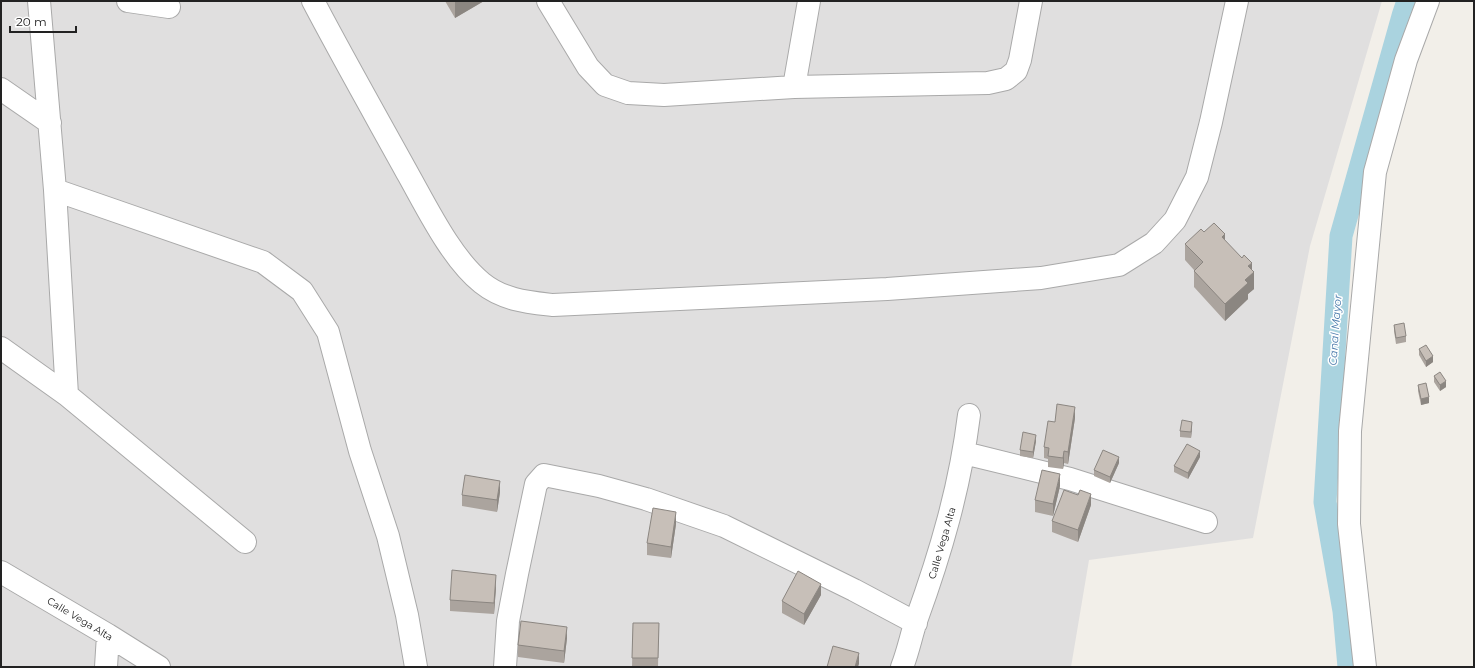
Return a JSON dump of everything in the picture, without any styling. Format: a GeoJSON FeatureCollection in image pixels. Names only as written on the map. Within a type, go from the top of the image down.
{"type":"FeatureCollection","features":[{"type":"Feature","properties":{"kind":"street"},"geometry":{"type":"LineString","coordinates":[[39,1],[55,190],[67,395]]}},
{"type":"Feature","properties":{"kind":"street"},"geometry":{"type":"LineString","coordinates":[[128,1],[169,7]]}},
{"type":"Feature","properties":{"kind":"street"},"geometry":{"type":"LineString","coordinates":[[313,1],[349,70],[448,242],[464,265],[482,283],[502,296],[529,303],[553,305],[887,290],[1041,278],[1119,265],[1154,243],[1175,220],[1197,177],[1211,122],[1237,1]]}},
{"type":"Feature","properties":{"kind":"street"},"geometry":{"type":"LineString","coordinates":[[548,1],[588,67],[605,85],[628,93],[664,95],[794,87],[988,83],[1006,79],[1016,71],[1020,60],[1031,1]]}},
{"type":"Feature","properties":{"kind":"street"},"geometry":{"type":"LineString","coordinates":[[794,87],[809,1]]}},
{"type":"Feature","properties":{"kind":"street"},"geometry":{"type":"LineString","coordinates":[[1365,667],[1348,524],[1350,423],[1374,172],[1406,60],[1428,1]]}},
{"type":"Feature","properties":{"kind":"street"},"geometry":{"type":"LineString","coordinates":[[1,89],[50,123]]}},
{"type":"Feature","properties":{"kind":"street"},"geometry":{"type":"LineString","coordinates":[[55,190],[263,262],[302,291],[328,332],[360,451],[388,536],[407,615],[416,667]]}},
{"type":"Feature","properties":{"kind":"street"},"geometry":{"type":"LineString","coordinates":[[1,348],[67,395],[245,542]]}},
{"type":"Feature","properties":{"kind":"street","name":"Calle Vega Alta"},"geometry":{"type":"LineString","coordinates":[[902,667],[947,530],[964,453],[970,415]]}},
{"type":"Feature","properties":{"kind":"street"},"geometry":{"type":"LineString","coordinates":[[964,453],[1070,479],[1206,522]]}},
{"type":"Feature","properties":{"kind":"street"},"geometry":{"type":"LineString","coordinates":[[505,667],[508,621],[516,574],[536,484],[544,475],[599,486],[646,499],[724,526],[854,590],[916,623]]}},
{"type":"Feature","properties":{"kind":"street","name":"Calle Vega Alta"},"geometry":{"type":"LineString","coordinates":[[1,572],[108,635],[158,667]]}},
{"type":"Feature","properties":{"kind":"street"},"geometry":{"type":"LineString","coordinates":[[106,667],[108,635]]}},
{"type":"Feature","properties":{"kind":"shaded area"},"geometry":{"type":"Polygon","coordinates":[[[1,1],[1382,1],[1310,246],[1253,538],[1089,560],[1071,667],[1,667],[1,1]]]}},
{"type":"Feature","properties":{"kind":"building"},"geometry":{"type":"Polygon","coordinates":[[[1214,223],[1225,234],[1222,237],[1242,258],[1244,255],[1252,263],[1248,266],[1254,272],[1245,280],[1248,283],[1225,304],[1194,271],[1203,262],[1185,244],[1201,229],[1204,232],[1214,223]]]}},
{"type":"Feature","properties":{"kind":"building"},"geometry":{"type":"Polygon","coordinates":[[[1404,323],[1406,336],[1396,338],[1394,325],[1404,323]]]}},
{"type":"Feature","properties":{"kind":"building"},"geometry":{"type":"Polygon","coordinates":[[[1426,345],[1433,356],[1426,361],[1419,349],[1426,345]]]}},
{"type":"Feature","properties":{"kind":"building"},"geometry":{"type":"Polygon","coordinates":[[[1440,372],[1446,381],[1440,385],[1434,376],[1440,372]]]}},
{"type":"Feature","properties":{"kind":"building"},"geometry":{"type":"Polygon","coordinates":[[[1426,383],[1429,397],[1421,399],[1418,385],[1426,383]]]}},
{"type":"Feature","properties":{"kind":"building"},"geometry":{"type":"Polygon","coordinates":[[[1057,404],[1075,407],[1068,452],[1064,451],[1063,458],[1048,456],[1049,448],[1044,447],[1048,421],[1055,422],[1057,404]]]}},
{"type":"Feature","properties":{"kind":"building"},"geometry":{"type":"Polygon","coordinates":[[[1182,420],[1192,422],[1191,432],[1180,431],[1182,420]]]}},
{"type":"Feature","properties":{"kind":"building"},"geometry":{"type":"Polygon","coordinates":[[[1023,432],[1036,435],[1033,452],[1020,450],[1023,432]]]}},
{"type":"Feature","properties":{"kind":"building"},"geometry":{"type":"Polygon","coordinates":[[[1187,444],[1200,451],[1188,473],[1174,466],[1187,444]]]}},
{"type":"Feature","properties":{"kind":"building"},"geometry":{"type":"Polygon","coordinates":[[[1103,450],[1119,457],[1110,477],[1094,470],[1103,450]]]}},
{"type":"Feature","properties":{"kind":"building"},"geometry":{"type":"Polygon","coordinates":[[[1042,470],[1060,474],[1053,504],[1035,500],[1042,470]]]}},
{"type":"Feature","properties":{"kind":"building"},"geometry":{"type":"Polygon","coordinates":[[[465,475],[500,481],[497,500],[462,495],[465,475]]]}},
{"type":"Feature","properties":{"kind":"building"},"geometry":{"type":"Polygon","coordinates":[[[1064,490],[1078,495],[1080,490],[1091,494],[1078,530],[1052,521],[1064,490]]]}},
{"type":"Feature","properties":{"kind":"building"},"geometry":{"type":"Polygon","coordinates":[[[653,508],[676,512],[671,547],[647,543],[653,508]]]}},
{"type":"Feature","properties":{"kind":"building"},"geometry":{"type":"Polygon","coordinates":[[[452,570],[496,575],[494,603],[450,600],[452,570]]]}},
{"type":"Feature","properties":{"kind":"building"},"geometry":{"type":"Polygon","coordinates":[[[798,571],[821,584],[804,614],[782,601],[798,571]]]}},
{"type":"Feature","properties":{"kind":"building"},"geometry":{"type":"Polygon","coordinates":[[[521,621],[567,627],[564,651],[518,645],[521,621]]]}},
{"type":"Feature","properties":{"kind":"building"},"geometry":{"type":"Polygon","coordinates":[[[633,623],[659,623],[658,658],[632,658],[633,623]]]}},
{"type":"Feature","properties":{"kind":"building"},"geometry":{"type":"Polygon","coordinates":[[[833,646],[859,653],[855,667],[827,667],[833,646]]]}},
{"type":"Feature","properties":{"kind":"waterway","name":"Canal Mayor"},"geometry":{"type":"LineString","coordinates":[[1349,667],[1344,611],[1325,502],[1341,236],[1408,1]]}}]}
